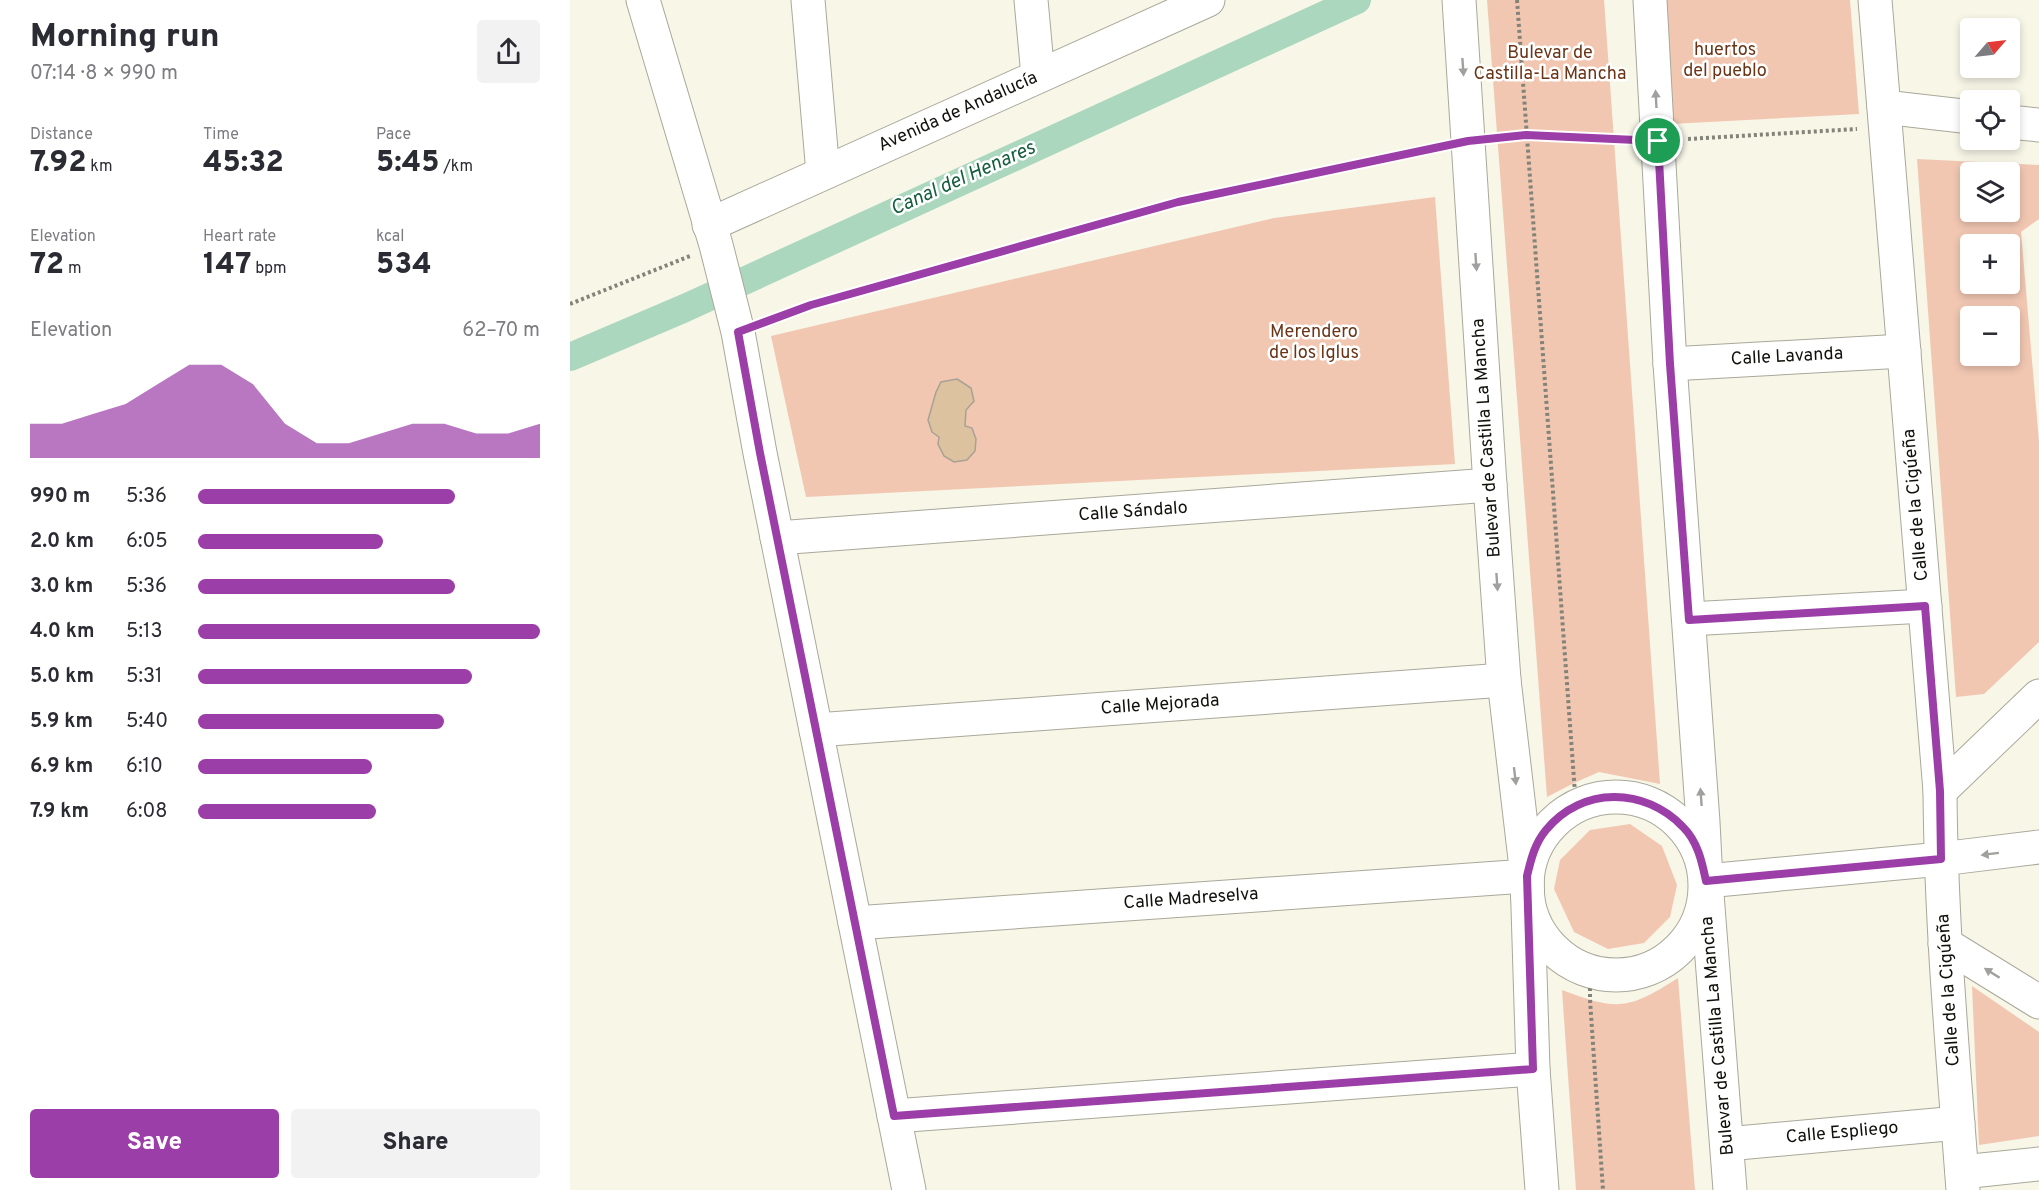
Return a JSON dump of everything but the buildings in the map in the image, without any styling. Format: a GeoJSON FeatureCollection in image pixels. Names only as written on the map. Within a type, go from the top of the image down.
{"type":"FeatureCollection","features":[{"type":"Feature","properties":{"kind":"street"},"geometry":{"type":"LineString","coordinates":[[643,0],[738,332],[777,538],[909,1190]]}},
{"type":"Feature","properties":{"kind":"street"},"geometry":{"type":"LineString","coordinates":[[808,0],[823,173]]}},
{"type":"Feature","properties":{"kind":"street"},"geometry":{"type":"LineString","coordinates":[[1031,0],[1038,76]]}},
{"type":"Feature","properties":{"kind":"street","name":"Avenida de Andalucía"},"geometry":{"type":"LineString","coordinates":[[712,235],[823,173],[1208,0]]}},
{"type":"Feature","properties":{"kind":"street","name":"Bulevar de Castilla La Mancha"},"geometry":{"type":"LineString","coordinates":[[1650,0],[1670,364],[1730,1190]]}},
{"type":"Feature","properties":{"kind":"street","name":"Calle de la Cigúeña"},"geometry":{"type":"LineString","coordinates":[[1875,0],[1940,791],[1941,859],[1962,1181]]}},
{"type":"Feature","properties":{"kind":"street","name":"Bulevar de Castilla La Mancha"},"geometry":{"type":"LineString","coordinates":[[1459,4],[1504,680],[1527,876],[1529,906],[1537,928],[1551,947],[1581,968],[1609,975],[1638,973],[1678,951],[1700,918],[1706,881],[1700,854],[1684,828],[1658,806],[1623,796],[1586,801],[1562,814],[1545,831],[1532,854],[1527,876],[1533,1069],[1542,1190]]}},
{"type":"Feature","properties":{"kind":"street"},"geometry":{"type":"LineString","coordinates":[[1884,117],[1960,117]]}},
{"type":"Feature","properties":{"kind":"street"},"geometry":{"type":"LineString","coordinates":[[2020,123],[2039,125]]}},
{"type":"Feature","properties":{"kind":"street","name":"Calle Lavanda"},"geometry":{"type":"LineString","coordinates":[[1670,364],[1904,351]]}},
{"type":"Feature","properties":{"kind":"street","name":"Calle Sándalo"},"geometry":{"type":"LineString","coordinates":[[777,538],[1490,485]]}},
{"type":"Feature","properties":{"kind":"street"},"geometry":{"type":"LineString","coordinates":[[1689,620],[1925,606]]}},
{"type":"Feature","properties":{"kind":"street","name":"Calle Mejorada"},"geometry":{"type":"LineString","coordinates":[[816,730],[1504,680]]}},
{"type":"Feature","properties":{"kind":"street"},"geometry":{"type":"LineString","coordinates":[[1940,791],[2039,696]]}},
{"type":"Feature","properties":{"kind":"street"},"geometry":{"type":"LineString","coordinates":[[1706,881],[1941,859],[2039,847]]}},
{"type":"Feature","properties":{"kind":"street","name":"Calle Madreselva"},"geometry":{"type":"LineString","coordinates":[[855,923],[1527,876]]}},
{"type":"Feature","properties":{"kind":"street"},"geometry":{"type":"LineString","coordinates":[[1946,944],[2039,1002]]}},
{"type":"Feature","properties":{"kind":"street"},"geometry":{"type":"LineString","coordinates":[[894,1116],[1533,1069]]}},
{"type":"Feature","properties":{"kind":"street","name":"Calle Espliego"},"geometry":{"type":"LineString","coordinates":[[1727,1144],[1958,1122]]}},
{"type":"Feature","properties":{"kind":"street"},"geometry":{"type":"LineString","coordinates":[[1962,1181],[2039,1164]]}},
{"type":"Feature","properties":{"kind":"path"},"geometry":{"type":"LineString","coordinates":[[1517,0],[1576,807]]}},
{"type":"Feature","properties":{"kind":"path"},"geometry":{"type":"LineString","coordinates":[[738,332],[811,305],[1178,202],[1468,141],[1526,135],[1658,141],[1884,117]]}},
{"type":"Feature","properties":{"kind":"path"},"geometry":{"type":"LineString","coordinates":[[570,304],[712,235]]}},
{"type":"Feature","properties":{"kind":"path"},"geometry":{"type":"LineString","coordinates":[[1590,970],[1603,1190]]}},
{"type":"Feature","properties":{"kind":"green space","name":"Bulevar de Castilla-La Mancha"},"geometry":{"type":"Polygon","coordinates":[[[1487,0],[1604,0],[1660,784],[1599,772],[1547,797],[1487,0]]]}},
{"type":"Feature","properties":{"kind":"green space","name":"huertos del pueblo"},"geometry":{"type":"Polygon","coordinates":[[[1658,0],[1850,0],[1859,114],[1671,124],[1658,0]]]}},
{"type":"Feature","properties":{"kind":"green space"},"geometry":{"type":"Polygon","coordinates":[[[1917,159],[1978,162],[1960,162],[1960,222],[2020,222],[2020,164],[2039,165],[2039,219],[2021,232],[2039,442],[2039,642],[1984,694],[1956,697],[1917,159]]]}},
{"type":"Feature","properties":{"kind":"green space","name":"Merendero de los Iglus"},"geometry":{"type":"Polygon","coordinates":[[[1435,197],[1455,464],[806,497],[771,336],[1274,218],[1435,197]]]}},
{"type":"Feature","properties":{"kind":"green space"},"geometry":{"type":"Polygon","coordinates":[[[1630,824],[1662,846],[1677,885],[1670,917],[1644,943],[1608,949],[1574,932],[1554,889],[1560,860],[1590,830],[1630,824]]]}},
{"type":"Feature","properties":{"kind":"green space"},"geometry":{"type":"Polygon","coordinates":[[[1678,978],[1695,1190],[1576,1190],[1562,990],[1596,1001],[1622,1004],[1647,996],[1678,978]]]}},
{"type":"Feature","properties":{"kind":"green space"},"geometry":{"type":"Polygon","coordinates":[[[1972,986],[2039,1032],[2039,1136],[1979,1145],[1972,986]]]}},
{"type":"Feature","properties":{"kind":"waterway","name":"Canal del Henares"},"geometry":{"type":"LineString","coordinates":[[570,357],[685,308],[1357,0]]}},
{"type":"Feature","properties":{"kind":"route"},"geometry":{"type":"LineString","coordinates":[[1526,135],[1658,141],[1670,364],[1689,620],[1925,606],[1940,791],[1941,859],[1706,881],[1700,854],[1684,828],[1658,806],[1623,796],[1586,801],[1562,814],[1545,831],[1532,854],[1527,876],[1533,1069],[894,1116],[760,453],[738,332],[811,305],[1178,202],[1468,141],[1526,135]]}}]}
